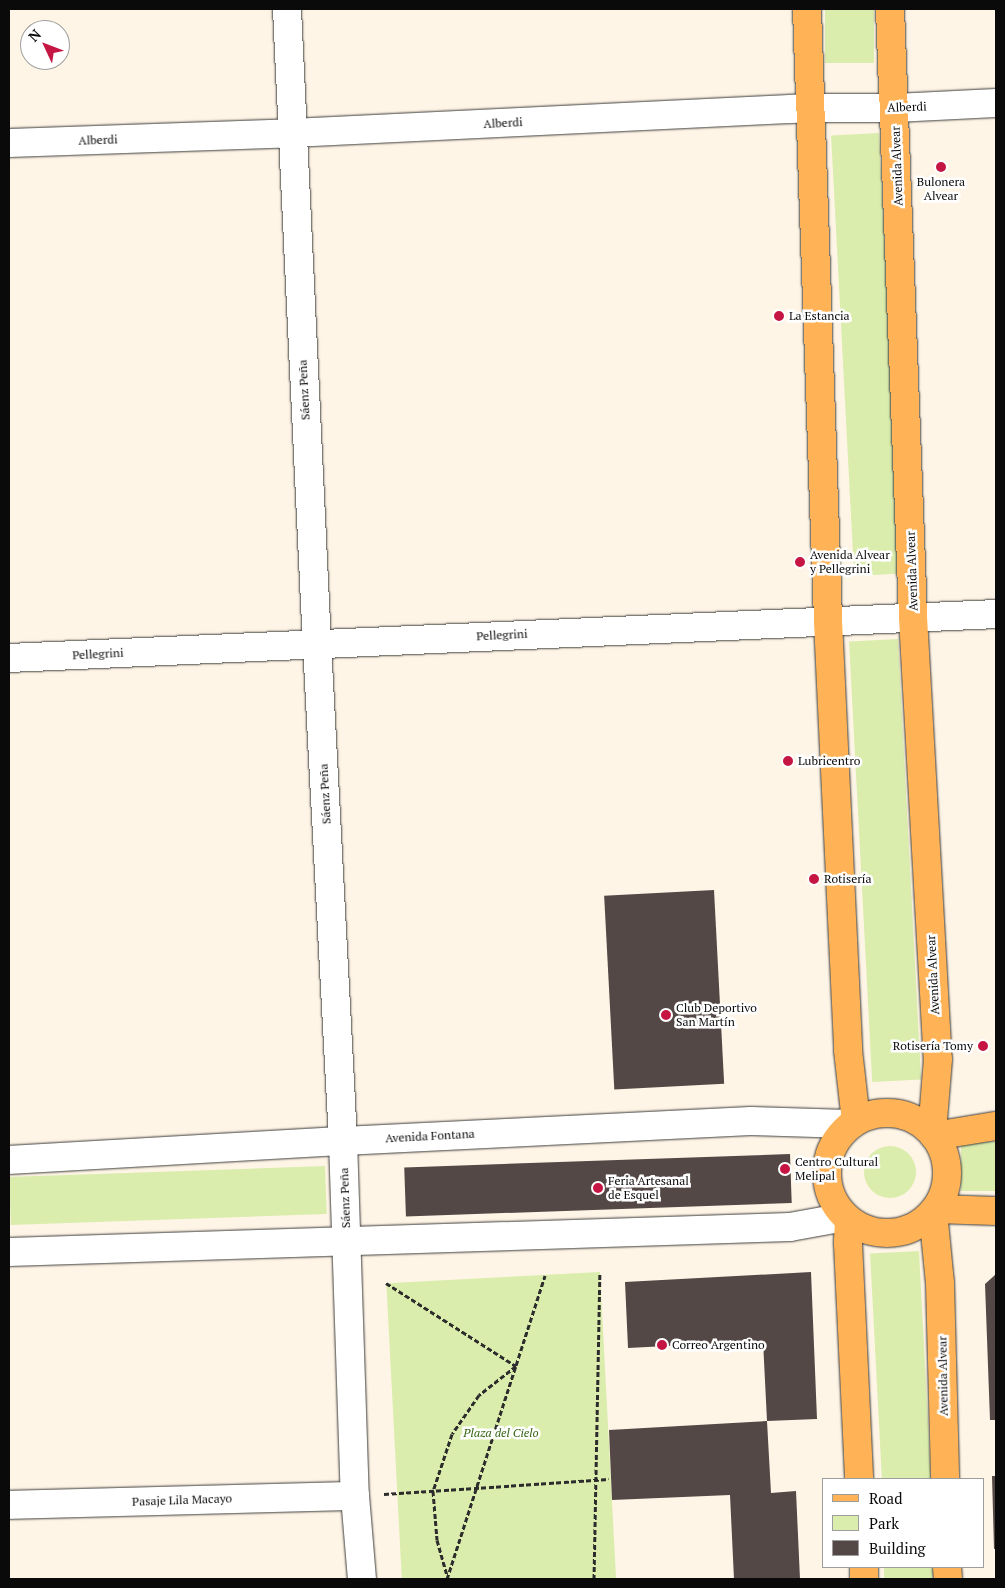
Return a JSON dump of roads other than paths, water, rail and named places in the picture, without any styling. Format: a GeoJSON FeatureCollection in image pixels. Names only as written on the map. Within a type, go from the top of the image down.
{"type":"FeatureCollection","features":[{"type":"Feature","properties":{"kind":"main road"},"geometry":{"type":"LineString","coordinates":[[807,9],[828,621],[848,1050],[854,1123]]}},
{"type":"Feature","properties":{"kind":"main road","name":"Avenida Alvear"},"geometry":{"type":"LineString","coordinates":[[890,9],[913,617],[938,1059],[933,1134]]}},
{"type":"Feature","properties":{"kind":"main road"},"geometry":{"type":"LineString","coordinates":[[888,1112],[904,1115],[919,1122],[933,1134],[941,1146],[947,1162],[948,1178],[944,1194],[935,1211],[913,1228],[899,1233],[868,1232],[847,1219],[834,1203],[828,1190],[826,1174],[828,1159],[833,1145],[854,1123],[871,1115],[888,1112]]}},
{"type":"Feature","properties":{"kind":"main road"},"geometry":{"type":"LineString","coordinates":[[933,1134],[996,1126]]}},
{"type":"Feature","properties":{"kind":"main road"},"geometry":{"type":"LineString","coordinates":[[935,1211],[996,1211]]}},
{"type":"Feature","properties":{"kind":"main road","name":"Avenida Alvear"},"geometry":{"type":"LineString","coordinates":[[935,1211],[940,1283],[945,1478]]}},
{"type":"Feature","properties":{"kind":"main road"},"geometry":{"type":"LineString","coordinates":[[847,1219],[859,1478]]}},
{"type":"Feature","properties":{"kind":"street","name":"Sáenz Peña"},"geometry":{"type":"LineString","coordinates":[[287,9],[343,1141],[356,1496],[362,1579]]}},
{"type":"Feature","properties":{"kind":"street","name":"Alberdi"},"geometry":{"type":"LineString","coordinates":[[9,143],[292,133],[811,108],[895,108],[996,103]]}},
{"type":"Feature","properties":{"kind":"street","name":"Pellegrini"},"geometry":{"type":"LineString","coordinates":[[9,658],[996,614]]}},
{"type":"Feature","properties":{"kind":"street","name":"Avenida Fontana"},"geometry":{"type":"LineString","coordinates":[[9,1160],[751,1121],[854,1123]]}},
{"type":"Feature","properties":{"kind":"street"},"geometry":{"type":"LineString","coordinates":[[9,1252],[790,1227],[847,1219]]}},
{"type":"Feature","properties":{"kind":"street","name":"Pasaje Lila Macayo"},"geometry":{"type":"LineString","coordinates":[[9,1505],[356,1496]]}},
{"type":"Feature","properties":{"kind":"place","name":"Bulonera Alvear"},"geometry":{"type":"Point","coordinates":[941,167]}},
{"type":"Feature","properties":{"kind":"place","name":"La Estancia"},"geometry":{"type":"Point","coordinates":[779,316]}},
{"type":"Feature","properties":{"kind":"place","name":"Avenida Alvear y Pellegrini"},"geometry":{"type":"Point","coordinates":[800,562]}},
{"type":"Feature","properties":{"kind":"place","name":"Lubricentro"},"geometry":{"type":"Point","coordinates":[788,761]}},
{"type":"Feature","properties":{"kind":"place","name":"Rotisería"},"geometry":{"type":"Point","coordinates":[814,879]}},
{"type":"Feature","properties":{"kind":"place","name":"Club Deportivo San Martín"},"geometry":{"type":"Point","coordinates":[666,1015]}},
{"type":"Feature","properties":{"kind":"place","name":"Rotisería Tomy"},"geometry":{"type":"Point","coordinates":[983,1046]}},
{"type":"Feature","properties":{"kind":"place","name":"Centro Cultural Melipal"},"geometry":{"type":"Point","coordinates":[785,1169]}},
{"type":"Feature","properties":{"kind":"place","name":"Feria Artesanal de Esquel"},"geometry":{"type":"Point","coordinates":[598,1188]}},
{"type":"Feature","properties":{"kind":"place","name":"Correo Argentino"},"geometry":{"type":"Point","coordinates":[662,1345]}},
{"type":"Feature","properties":{"kind":"park label","name":"Plaza del Cielo"},"geometry":{"type":"Point","coordinates":[501,1433]}}]}
